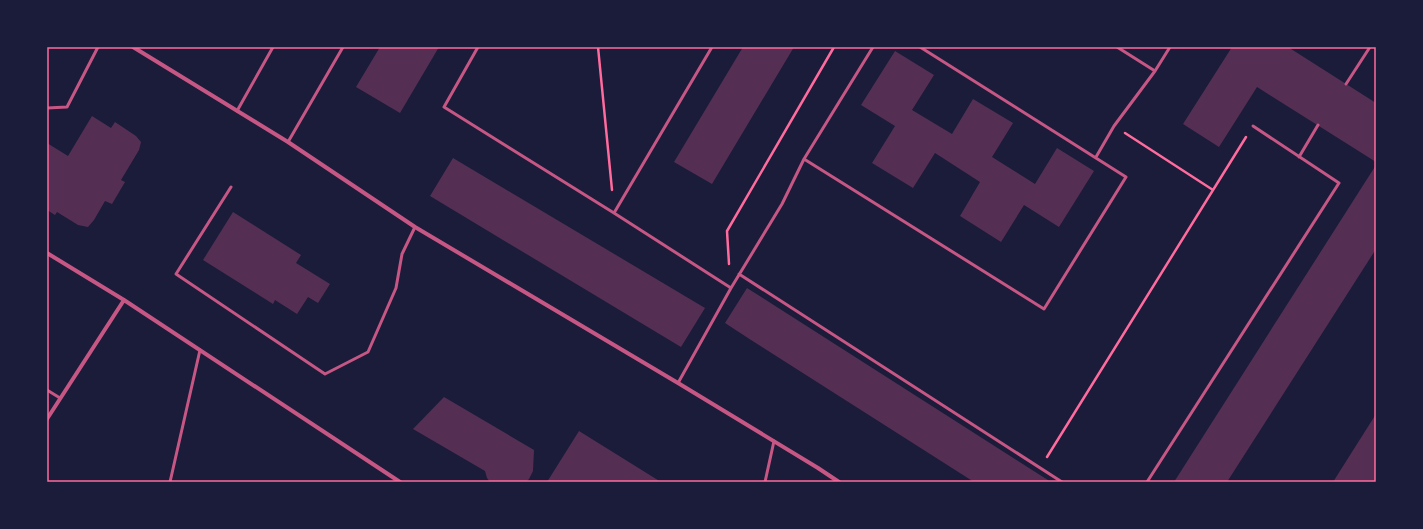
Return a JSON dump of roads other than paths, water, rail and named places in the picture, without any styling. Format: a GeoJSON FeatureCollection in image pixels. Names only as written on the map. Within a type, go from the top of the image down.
{"type":"FeatureCollection","features":[{"type":"Feature","properties":{"kind":"street"},"geometry":{"type":"LineString","coordinates":[[133,47],[288,142],[415,227],[678,383],[839,482]]}},
{"type":"Feature","properties":{"kind":"street"},"geometry":{"type":"LineString","coordinates":[[47,254],[124,300],[400,482]]}},
{"type":"Feature","properties":{"kind":"street"},"geometry":{"type":"LineString","coordinates":[[47,419],[124,300]]}},
{"type":"Feature","properties":{"kind":"lane"},"geometry":{"type":"LineString","coordinates":[[47,108],[67,108],[98,47]]}},
{"type":"Feature","properties":{"kind":"lane"},"geometry":{"type":"LineString","coordinates":[[237,111],[273,47]]}},
{"type":"Feature","properties":{"kind":"lane"},"geometry":{"type":"LineString","coordinates":[[288,142],[343,47]]}},
{"type":"Feature","properties":{"kind":"lane"},"geometry":{"type":"LineString","coordinates":[[478,47],[444,107],[731,288]]}},
{"type":"Feature","properties":{"kind":"lane"},"geometry":{"type":"LineString","coordinates":[[614,213],[712,47]]}},
{"type":"Feature","properties":{"kind":"lane"},"geometry":{"type":"LineString","coordinates":[[678,383],[739,274],[782,204],[804,159],[873,47]]}},
{"type":"Feature","properties":{"kind":"lane"},"geometry":{"type":"LineString","coordinates":[[804,159],[1044,309],[1126,177],[920,47]]}},
{"type":"Feature","properties":{"kind":"lane"},"geometry":{"type":"LineString","coordinates":[[1117,47],[1156,71]]}},
{"type":"Feature","properties":{"kind":"lane"},"geometry":{"type":"LineString","coordinates":[[1096,157],[1114,126],[1156,71],[1170,47]]}},
{"type":"Feature","properties":{"kind":"lane"},"geometry":{"type":"LineString","coordinates":[[1346,84],[1370,47]]}},
{"type":"Feature","properties":{"kind":"lane"},"geometry":{"type":"LineString","coordinates":[[1299,157],[1318,125]]}},
{"type":"Feature","properties":{"kind":"lane"},"geometry":{"type":"LineString","coordinates":[[1147,482],[1339,183],[1253,126]]}},
{"type":"Feature","properties":{"kind":"lane"},"geometry":{"type":"LineString","coordinates":[[231,187],[176,274],[325,374],[368,352],[396,288],[402,254],[415,227]]}},
{"type":"Feature","properties":{"kind":"lane"},"geometry":{"type":"LineString","coordinates":[[739,274],[1062,482]]}},
{"type":"Feature","properties":{"kind":"lane"},"geometry":{"type":"LineString","coordinates":[[170,482],[200,350]]}},
{"type":"Feature","properties":{"kind":"lane"},"geometry":{"type":"LineString","coordinates":[[47,390],[60,398]]}},
{"type":"Feature","properties":{"kind":"lane"},"geometry":{"type":"LineString","coordinates":[[765,482],[774,441]]}},
{"type":"Feature","properties":{"kind":"lane"},"geometry":{"type":"LineString","coordinates":[[1037,473],[1040,468]]}}]}
